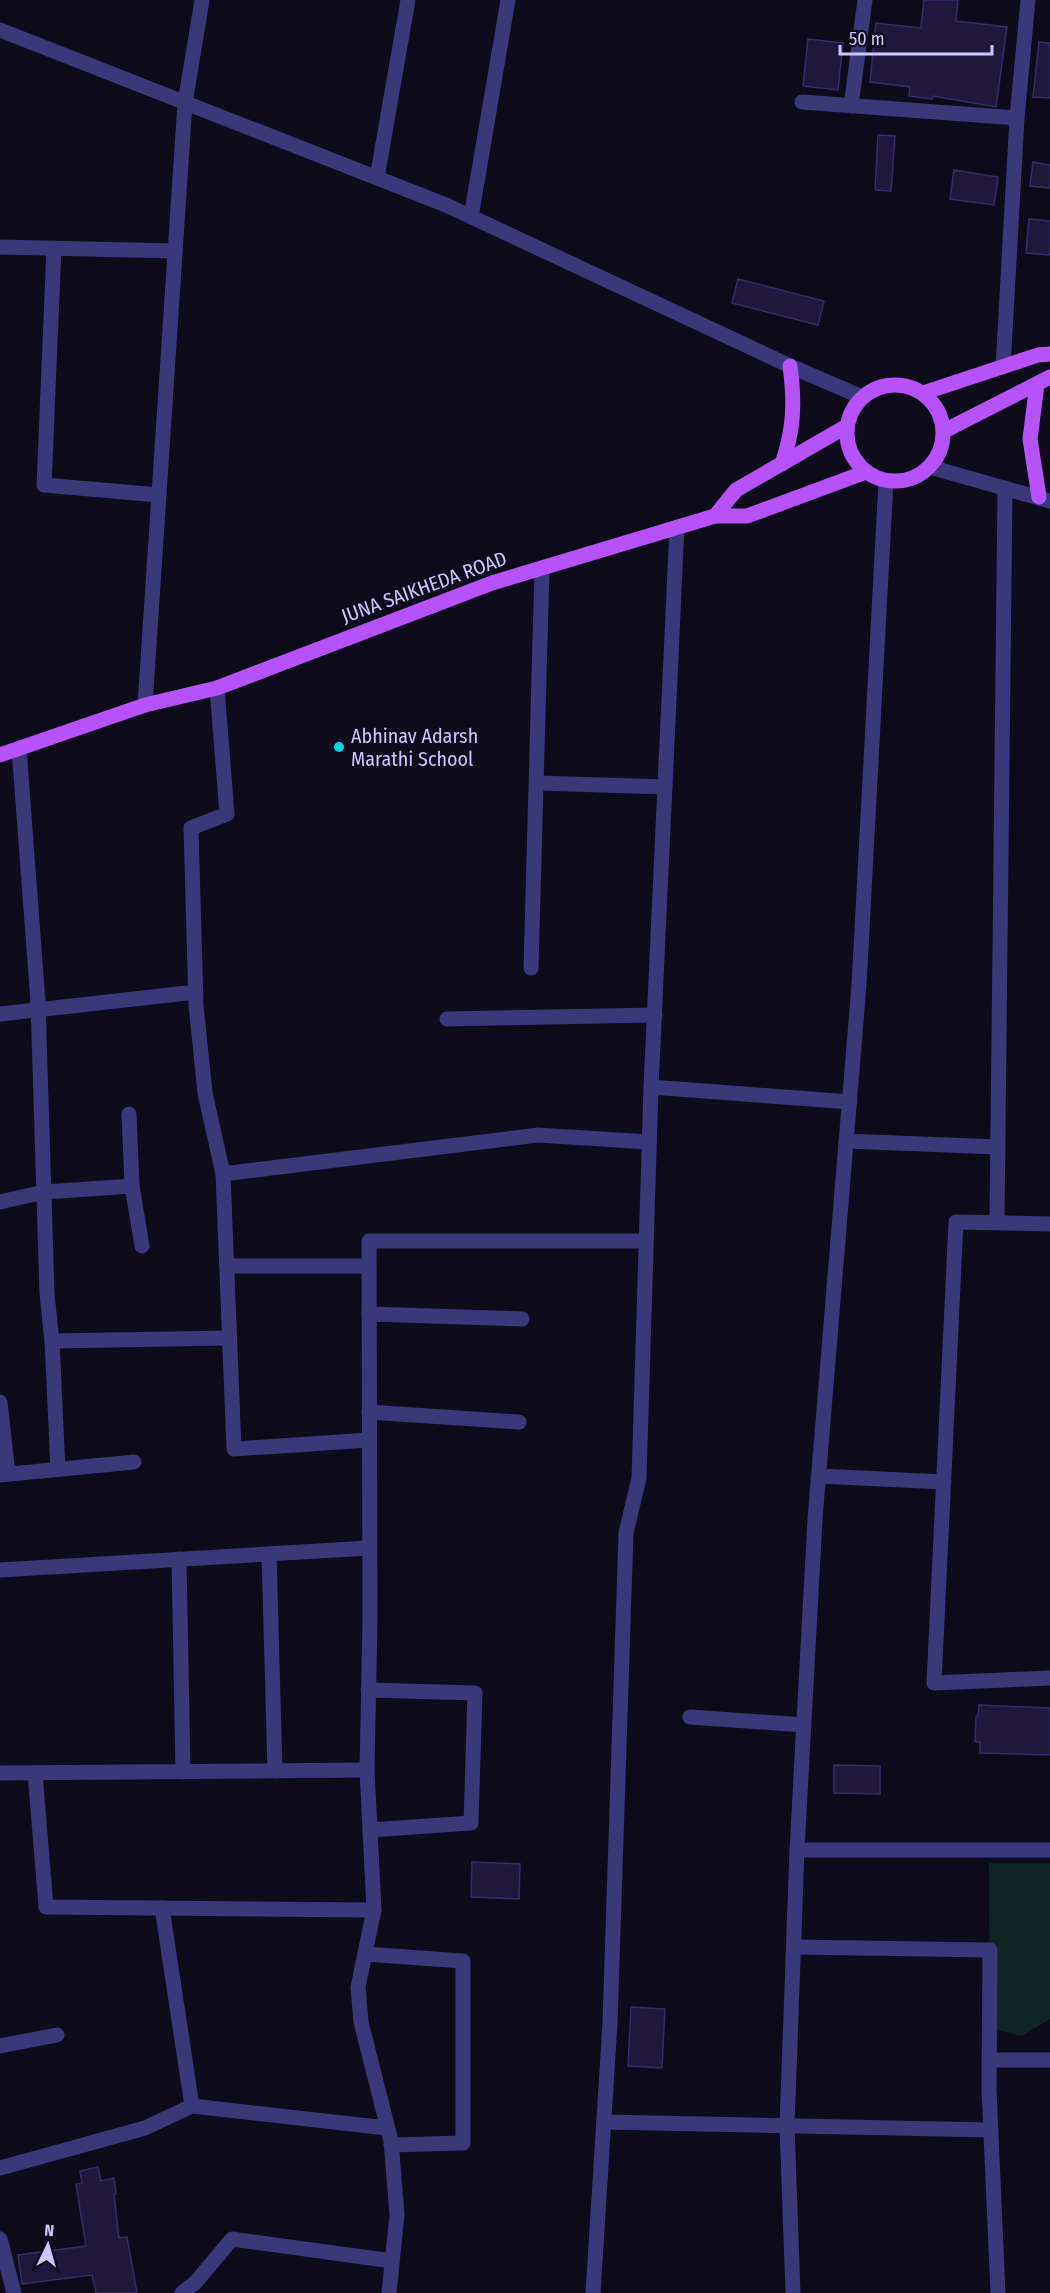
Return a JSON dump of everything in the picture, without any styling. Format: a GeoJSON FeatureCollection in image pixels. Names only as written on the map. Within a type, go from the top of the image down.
{"type":"FeatureCollection","features":[{"type":"Feature","properties":{"kind":"main road"},"geometry":{"type":"LineString","coordinates":[[923,393],[1038,355],[1050,354]]}},
{"type":"Feature","properties":{"kind":"main road"},"geometry":{"type":"LineString","coordinates":[[782,464],[793,421],[795,396],[790,366]]}},
{"type":"Feature","properties":{"kind":"main road"},"geometry":{"type":"LineString","coordinates":[[944,431],[1044,380]]}},
{"type":"Feature","properties":{"kind":"main road"},"geometry":{"type":"LineString","coordinates":[[1044,380],[1031,419],[1030,440],[1044,499]]}},
{"type":"Feature","properties":{"kind":"main road"},"geometry":{"type":"LineString","coordinates":[[892,384],[908,386],[923,393],[934,403],[941,416],[944,431],[938,456],[930,467],[917,476],[902,481],[886,481],[866,472],[857,463],[850,452],[847,426],[852,410],[862,397],[876,388],[892,384]]}},
{"type":"Feature","properties":{"kind":"main road"},"geometry":{"type":"LineString","coordinates":[[715,516],[736,490],[847,426]]}},
{"type":"Feature","properties":{"kind":"main road","name":"JUNA SAIKHEDA ROAD"},"geometry":{"type":"LineString","coordinates":[[0,755],[145,705],[217,688],[492,583],[715,516],[747,516],[866,472]]}},
{"type":"Feature","properties":{"kind":"street"},"geometry":{"type":"LineString","coordinates":[[145,705],[185,103],[202,0]]}},
{"type":"Feature","properties":{"kind":"street"},"geometry":{"type":"LineString","coordinates":[[377,178],[408,0]]}},
{"type":"Feature","properties":{"kind":"street"},"geometry":{"type":"LineString","coordinates":[[471,217],[508,0]]}},
{"type":"Feature","properties":{"kind":"street"},"geometry":{"type":"LineString","coordinates":[[851,106],[865,0]]}},
{"type":"Feature","properties":{"kind":"street"},"geometry":{"type":"LineString","coordinates":[[1003,368],[1017,118],[1028,0]]}},
{"type":"Feature","properties":{"kind":"street"},"geometry":{"type":"LineString","coordinates":[[0,30],[471,217],[790,366],[862,397]]}},
{"type":"Feature","properties":{"kind":"street"},"geometry":{"type":"LineString","coordinates":[[802,102],[1017,118]]}},
{"type":"Feature","properties":{"kind":"street"},"geometry":{"type":"LineString","coordinates":[[0,247],[175,251]]}},
{"type":"Feature","properties":{"kind":"street"},"geometry":{"type":"LineString","coordinates":[[54,248],[44,485],[159,495]]}},
{"type":"Feature","properties":{"kind":"street"},"geometry":{"type":"LineString","coordinates":[[930,467],[1044,499]]}},
{"type":"Feature","properties":{"kind":"street"},"geometry":{"type":"LineString","coordinates":[[793,2293],[787,2126],[797,1850],[819,1476],[859,985],[886,481]]}},
{"type":"Feature","properties":{"kind":"street"},"geometry":{"type":"LineString","coordinates":[[997,1222],[1005,488]]}},
{"type":"Feature","properties":{"kind":"street"},"geometry":{"type":"LineString","coordinates":[[592,2293],[610,2023],[626,1533],[639,1478],[651,1087],[677,526]]}},
{"type":"Feature","properties":{"kind":"street"},"geometry":{"type":"LineString","coordinates":[[531,968],[542,568]]}},
{"type":"Feature","properties":{"kind":"street"},"geometry":{"type":"LineString","coordinates":[[217,688],[227,814],[191,828],[196,992],[204,1093],[223,1174],[234,1449],[369,1440]]}},
{"type":"Feature","properties":{"kind":"street"},"geometry":{"type":"LineString","coordinates":[[19,749],[38,1010],[46,1294],[52,1341],[58,1469]]}},
{"type":"Feature","properties":{"kind":"street"},"geometry":{"type":"LineString","coordinates":[[537,783],[665,787]]}},
{"type":"Feature","properties":{"kind":"street"},"geometry":{"type":"LineString","coordinates":[[0,1014],[196,992]]}},
{"type":"Feature","properties":{"kind":"street"},"geometry":{"type":"LineString","coordinates":[[447,1019],[655,1015]]}},
{"type":"Feature","properties":{"kind":"street"},"geometry":{"type":"LineString","coordinates":[[651,1087],[850,1102]]}},
{"type":"Feature","properties":{"kind":"street"},"geometry":{"type":"LineString","coordinates":[[129,1114],[132,1186],[142,1245]]}},
{"type":"Feature","properties":{"kind":"street"},"geometry":{"type":"LineString","coordinates":[[223,1174],[538,1135],[650,1142]]}},
{"type":"Feature","properties":{"kind":"street"},"geometry":{"type":"LineString","coordinates":[[846,1141],[998,1147]]}},
{"type":"Feature","properties":{"kind":"street"},"geometry":{"type":"LineString","coordinates":[[0,1202],[44,1192],[132,1186]]}},
{"type":"Feature","properties":{"kind":"street"},"geometry":{"type":"LineString","coordinates":[[1050,1224],[956,1222],[934,1683],[1050,1678]]}},
{"type":"Feature","properties":{"kind":"street"},"geometry":{"type":"LineString","coordinates":[[389,2293],[398,2215],[391,2145],[361,2022],[358,1987],[374,1910],[367,1770],[369,1241],[646,1241]]}},
{"type":"Feature","properties":{"kind":"street"},"geometry":{"type":"LineString","coordinates":[[227,1266],[369,1266]]}},
{"type":"Feature","properties":{"kind":"street"},"geometry":{"type":"LineString","coordinates":[[369,1314],[522,1319]]}},
{"type":"Feature","properties":{"kind":"street"},"geometry":{"type":"LineString","coordinates":[[52,1341],[229,1338]]}},
{"type":"Feature","properties":{"kind":"street"},"geometry":{"type":"LineString","coordinates":[[0,1402],[4,1474],[134,1462]]}},
{"type":"Feature","properties":{"kind":"street"},"geometry":{"type":"LineString","coordinates":[[369,1412],[519,1422]]}},
{"type":"Feature","properties":{"kind":"street"},"geometry":{"type":"LineString","coordinates":[[819,1476],[944,1482]]}},
{"type":"Feature","properties":{"kind":"street"},"geometry":{"type":"LineString","coordinates":[[0,1570],[369,1548]]}},
{"type":"Feature","properties":{"kind":"street"},"geometry":{"type":"LineString","coordinates":[[269,1554],[275,1771]]}},
{"type":"Feature","properties":{"kind":"street"},"geometry":{"type":"LineString","coordinates":[[179,1559],[183,1772]]}},
{"type":"Feature","properties":{"kind":"street"},"geometry":{"type":"LineString","coordinates":[[368,1690],[475,1693],[471,1823],[370,1830]]}},
{"type":"Feature","properties":{"kind":"street"},"geometry":{"type":"LineString","coordinates":[[690,1717],[804,1725]]}},
{"type":"Feature","properties":{"kind":"street"},"geometry":{"type":"LineString","coordinates":[[0,1773],[367,1770]]}},
{"type":"Feature","properties":{"kind":"street"},"geometry":{"type":"LineString","coordinates":[[35,1773],[46,1907],[374,1910]]}},
{"type":"Feature","properties":{"kind":"street"},"geometry":{"type":"LineString","coordinates":[[797,1850],[1050,1850]]}},
{"type":"Feature","properties":{"kind":"street"},"geometry":{"type":"LineString","coordinates":[[162,1908],[192,2106]]}},
{"type":"Feature","properties":{"kind":"street"},"geometry":{"type":"LineString","coordinates":[[794,1947],[990,1950],[989,2060],[998,2293]]}},
{"type":"Feature","properties":{"kind":"street"},"geometry":{"type":"LineString","coordinates":[[365,1954],[463,1961],[463,2143],[391,2145]]}},
{"type":"Feature","properties":{"kind":"street"},"geometry":{"type":"LineString","coordinates":[[0,2046],[57,2035]]}},
{"type":"Feature","properties":{"kind":"street"},"geometry":{"type":"LineString","coordinates":[[989,2060],[1050,2060]]}},
{"type":"Feature","properties":{"kind":"street"},"geometry":{"type":"LineString","coordinates":[[0,2168],[145,2128],[192,2106],[387,2128]]}},
{"type":"Feature","properties":{"kind":"street"},"geometry":{"type":"LineString","coordinates":[[604,2122],[991,2130]]}},
{"type":"Feature","properties":{"kind":"street"},"geometry":{"type":"LineString","coordinates":[[0,2239],[14,2293]]}},
{"type":"Feature","properties":{"kind":"street"},"geometry":{"type":"LineString","coordinates":[[182,2293],[195,2283],[232,2239],[392,2261]]}},
{"type":"Feature","properties":{"kind":"green space"},"geometry":{"type":"Polygon","coordinates":[[[989,1863],[1050,1863],[1050,2019],[1022,2036],[990,2028],[989,1863]]]}},
{"type":"Feature","properties":{"kind":"building"},"geometry":{"type":"Polygon","coordinates":[[[924,0],[958,0],[956,21],[1007,27],[996,107],[933,96],[932,99],[909,96],[910,87],[870,82],[876,23],[921,28],[924,0]]]}},
{"type":"Feature","properties":{"kind":"building"},"geometry":{"type":"Polygon","coordinates":[[[808,39],[843,43],[838,90],[803,86],[808,39]]]}},
{"type":"Feature","properties":{"kind":"building"},"geometry":{"type":"Polygon","coordinates":[[[1039,42],[1050,43],[1050,98],[1033,97],[1039,42]]]}},
{"type":"Feature","properties":{"kind":"building"},"geometry":{"type":"Polygon","coordinates":[[[878,135],[895,136],[891,191],[875,190],[878,135]]]}},
{"type":"Feature","properties":{"kind":"building"},"geometry":{"type":"Polygon","coordinates":[[[1033,162],[1050,165],[1050,188],[1030,186],[1033,162]]]}},
{"type":"Feature","properties":{"kind":"building"},"geometry":{"type":"Polygon","coordinates":[[[954,170],[998,177],[994,205],[950,199],[954,170]]]}},
{"type":"Feature","properties":{"kind":"building"},"geometry":{"type":"Polygon","coordinates":[[[1029,219],[1050,221],[1050,255],[1026,253],[1029,219]]]}},
{"type":"Feature","properties":{"kind":"building"},"geometry":{"type":"Polygon","coordinates":[[[738,279],[824,301],[818,325],[732,303],[738,279]]]}},
{"type":"Feature","properties":{"kind":"building"},"geometry":{"type":"Polygon","coordinates":[[[979,1705],[1050,1708],[1050,1755],[980,1753],[980,1742],[975,1742],[979,1705]]]}},
{"type":"Feature","properties":{"kind":"building"},"geometry":{"type":"Polygon","coordinates":[[[834,1765],[880,1766],[880,1794],[834,1793],[834,1765]]]}},
{"type":"Feature","properties":{"kind":"building"},"geometry":{"type":"Polygon","coordinates":[[[472,1862],[520,1864],[519,1899],[471,1897],[472,1862]]]}},
{"type":"Feature","properties":{"kind":"building"},"geometry":{"type":"Polygon","coordinates":[[[631,2007],[665,2009],[662,2068],[628,2066],[631,2007]]]}},
{"type":"Feature","properties":{"kind":"building"},"geometry":{"type":"Polygon","coordinates":[[[98,2167],[101,2181],[114,2178],[119,2238],[127,2237],[137,2293],[96,2293],[92,2275],[22,2284],[18,2255],[86,2246],[76,2184],[82,2183],[80,2171],[98,2167]]]}},
{"type":"Feature","properties":{"kind":"place","name":"Abhinav Adarsh Marathi School"},"geometry":{"type":"Point","coordinates":[339,747]}}]}
